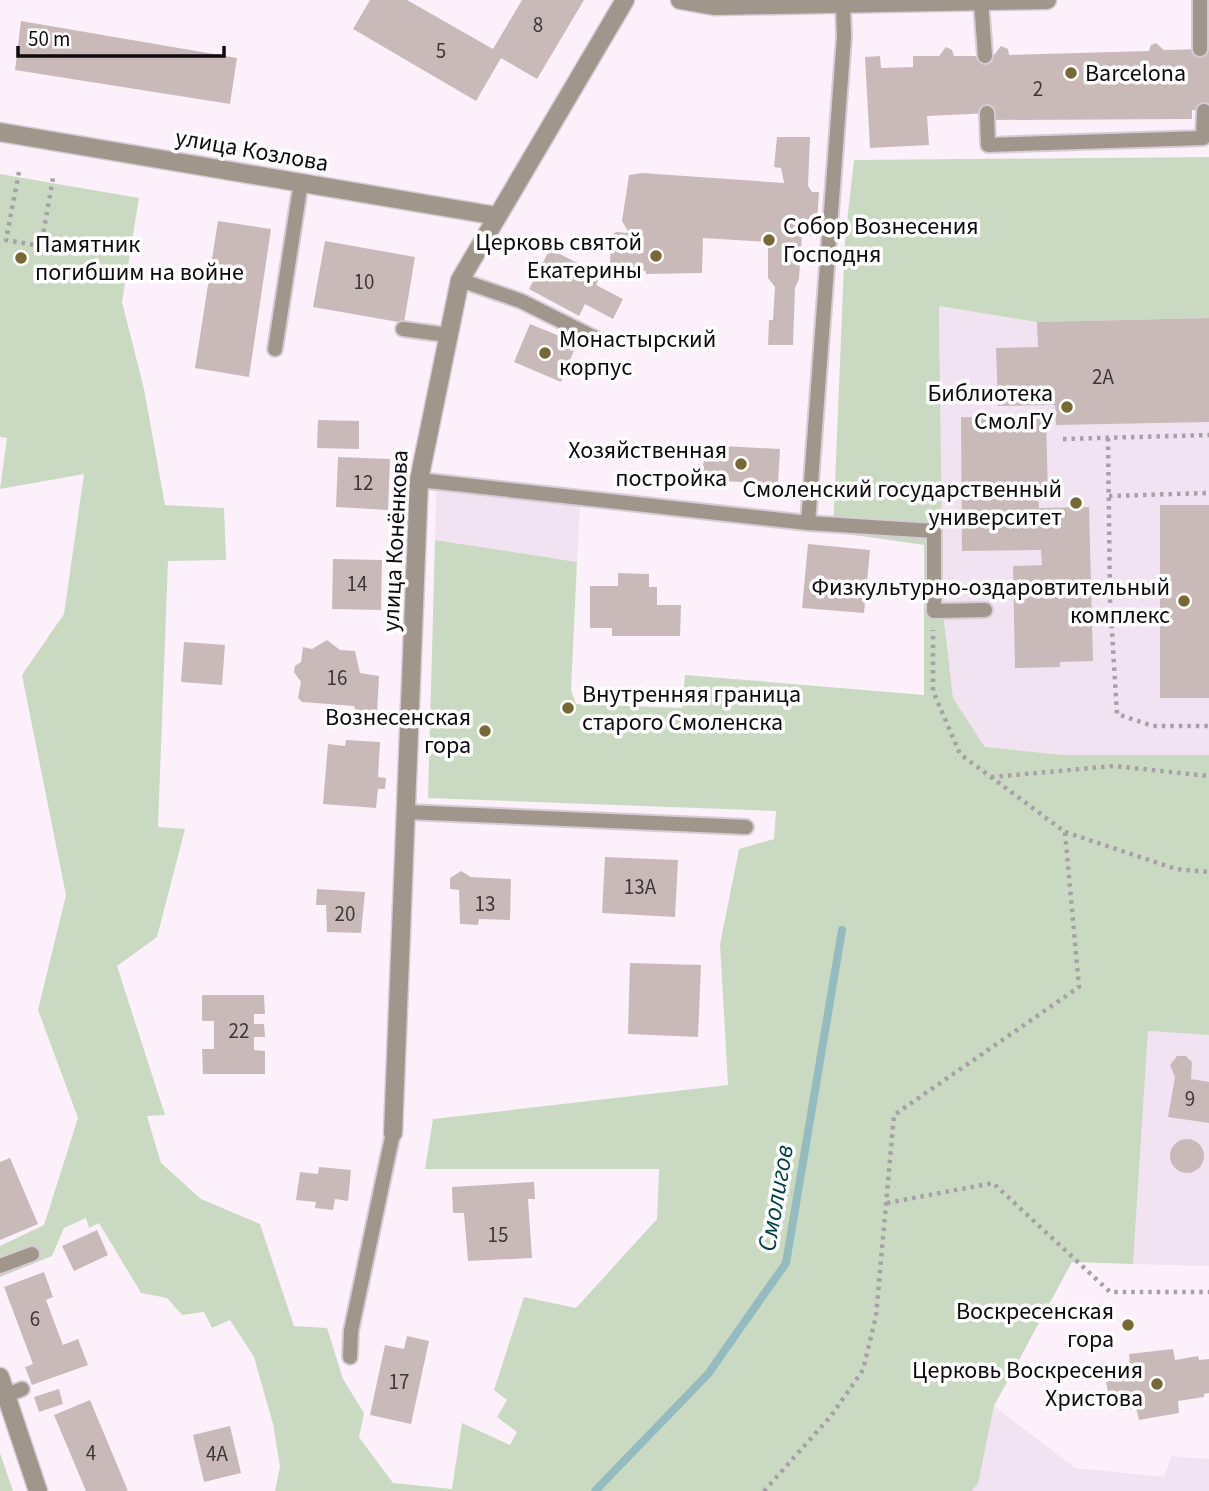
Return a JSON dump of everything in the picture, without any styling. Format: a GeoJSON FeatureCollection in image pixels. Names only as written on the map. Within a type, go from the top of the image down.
{"type":"FeatureCollection","features":[{"type":"Feature","properties":{"kind":"street","name":"улица Конёнкова"},"geometry":{"type":"LineString","coordinates":[[393,1133],[419,480],[448,335],[460,280],[497,216],[520,183],[625,0]]}},
{"type":"Feature","properties":{"kind":"street"},"geometry":{"type":"LineString","coordinates":[[680,0],[714,6],[1046,0]]}},
{"type":"Feature","properties":{"kind":"street","name":"улица Козлова"},"geometry":{"type":"LineString","coordinates":[[0,132],[497,216]]}},
{"type":"Feature","properties":{"kind":"street"},"geometry":{"type":"LineString","coordinates":[[0,1377],[17,1401],[38,1491]]}},
{"type":"Feature","properties":{"kind":"lane"},"geometry":{"type":"LineString","coordinates":[[1199,0],[1200,49]]}},
{"type":"Feature","properties":{"kind":"lane"},"geometry":{"type":"LineString","coordinates":[[981,2],[985,56]]}},
{"type":"Feature","properties":{"kind":"lane"},"geometry":{"type":"LineString","coordinates":[[808,523],[828,278],[844,37],[843,5]]}},
{"type":"Feature","properties":{"kind":"lane"},"geometry":{"type":"LineString","coordinates":[[987,113],[988,145],[1203,138],[1203,111]]}},
{"type":"Feature","properties":{"kind":"lane"},"geometry":{"type":"LineString","coordinates":[[275,349],[301,183]]}},
{"type":"Feature","properties":{"kind":"lane"},"geometry":{"type":"LineString","coordinates":[[460,280],[520,301],[601,341]]}},
{"type":"Feature","properties":{"kind":"lane"},"geometry":{"type":"LineString","coordinates":[[403,329],[448,335]]}},
{"type":"Feature","properties":{"kind":"lane"},"geometry":{"type":"LineString","coordinates":[[419,480],[808,523],[934,531],[934,611],[985,610]]}},
{"type":"Feature","properties":{"kind":"lane"},"geometry":{"type":"LineString","coordinates":[[407,812],[746,827]]}},
{"type":"Feature","properties":{"kind":"lane"},"geometry":{"type":"LineString","coordinates":[[350,1357],[351,1331],[393,1133]]}},
{"type":"Feature","properties":{"kind":"lane"},"geometry":{"type":"LineString","coordinates":[[0,1266],[32,1254]]}},
{"type":"Feature","properties":{"kind":"path"},"geometry":{"type":"LineString","coordinates":[[19,172],[6,240],[41,246],[53,178]]}},
{"type":"Feature","properties":{"kind":"path"},"geometry":{"type":"LineString","coordinates":[[1063,439],[1209,435]]}},
{"type":"Feature","properties":{"kind":"path"},"geometry":{"type":"LineString","coordinates":[[1108,438],[1110,599],[1117,714],[1153,726],[1209,726]]}},
{"type":"Feature","properties":{"kind":"path"},"geometry":{"type":"LineString","coordinates":[[1108,496],[1209,493]]}},
{"type":"Feature","properties":{"kind":"path"},"geometry":{"type":"LineString","coordinates":[[934,611],[933,691],[960,754],[1065,832],[1176,869],[1209,872]]}},
{"type":"Feature","properties":{"kind":"path"},"geometry":{"type":"LineString","coordinates":[[991,777],[1114,766],[1209,776]]}},
{"type":"Feature","properties":{"kind":"path"},"geometry":{"type":"LineString","coordinates":[[764,1491],[831,1416],[863,1370],[876,1316],[894,1115],[1079,987],[1065,832]]}},
{"type":"Feature","properties":{"kind":"path"},"geometry":{"type":"LineString","coordinates":[[887,1203],[993,1183],[1110,1292],[1209,1292]]}},
{"type":"Feature","properties":{"kind":"shaded area","name":"Смоленский государственный университет"},"geometry":{"type":"Polygon","coordinates":[[[939,306],[1037,322],[1209,318],[1209,755],[1064,755],[985,747],[953,698],[943,612],[939,306]]]}},
{"type":"Feature","properties":{"kind":"shaded area"},"geometry":{"type":"Polygon","coordinates":[[[436,491],[580,504],[577,562],[435,540],[436,491]]]}},
{"type":"Feature","properties":{"kind":"shaded area"},"geometry":{"type":"Polygon","coordinates":[[[1148,1031],[1209,1035],[1209,1266],[1133,1264],[1148,1031]]]}},
{"type":"Feature","properties":{"kind":"shaded area"},"geometry":{"type":"Polygon","coordinates":[[[994,1406],[1075,1468],[1164,1477],[1171,1456],[1209,1459],[1209,1491],[971,1491],[978,1484],[994,1406]]]}},
{"type":"Feature","properties":{"kind":"green space"},"geometry":{"type":"Polygon","coordinates":[[[1209,157],[1209,318],[1037,322],[939,306],[943,612],[953,698],[985,747],[1064,755],[1209,755],[1209,1035],[1148,1031],[1133,1264],[1072,1262],[994,1406],[978,1484],[971,1491],[275,1491],[280,1467],[273,1424],[254,1357],[230,1320],[212,1328],[204,1312],[182,1315],[167,1298],[141,1293],[99,1223],[89,1228],[86,1218],[64,1228],[52,1256],[0,1277],[0,1246],[44,1225],[78,1118],[38,1010],[66,895],[22,675],[64,614],[84,474],[0,489],[7,438],[0,437],[0,174],[139,198],[122,302],[144,389],[165,505],[224,508],[226,560],[168,561],[158,827],[185,829],[157,937],[117,966],[165,1115],[147,1116],[161,1163],[201,1199],[260,1224],[294,1326],[327,1328],[343,1379],[364,1413],[359,1437],[393,1483],[452,1489],[462,1423],[510,1445],[517,1432],[497,1417],[507,1400],[494,1390],[524,1297],[576,1308],[657,1219],[659,1169],[425,1169],[433,1119],[728,1085],[720,944],[739,849],[774,839],[776,811],[428,798],[435,540],[577,562],[571,690],[576,704],[682,708],[685,675],[924,695],[924,545],[833,532],[845,240],[854,160],[1209,157]]]}},
{"type":"Feature","properties":{"kind":"green space"},"geometry":{"type":"Polygon","coordinates":[[[0,1453],[13,1491],[0,1491],[0,1453]]]}},
{"type":"Feature","properties":{"kind":"building"},"geometry":{"type":"Polygon","coordinates":[[[370,0],[407,0],[493,49],[522,0],[584,0],[537,79],[501,58],[476,101],[353,29],[370,0]]]}},
{"type":"Feature","properties":{"kind":"building"},"geometry":{"type":"Polygon","coordinates":[[[21,21],[237,58],[230,104],[15,70],[21,21]]]}},
{"type":"Feature","properties":{"kind":"building"},"geometry":{"type":"Polygon","coordinates":[[[1209,41],[1209,111],[1192,110],[1192,119],[992,120],[991,113],[927,116],[929,145],[870,148],[865,57],[880,56],[881,68],[913,67],[913,56],[939,56],[946,47],[952,50],[954,56],[985,56],[994,55],[1001,46],[1008,49],[1009,55],[1149,51],[1151,45],[1156,43],[1164,50],[1203,49],[1209,41]]]}},
{"type":"Feature","properties":{"kind":"building","name":"Собор Вознесения Господня"},"geometry":{"type":"Polygon","coordinates":[[[777,137],[810,137],[808,186],[812,192],[819,192],[816,236],[802,235],[799,279],[795,288],[793,345],[768,345],[775,287],[768,278],[768,242],[703,238],[702,273],[646,274],[646,271],[618,269],[610,263],[611,236],[616,232],[629,233],[622,221],[629,175],[642,173],[784,183],[781,168],[774,167],[777,137]]]}},
{"type":"Feature","properties":{"kind":"building"},"geometry":{"type":"Polygon","coordinates":[[[218,221],[271,229],[249,377],[195,368],[218,221]]]}},
{"type":"Feature","properties":{"kind":"building"},"geometry":{"type":"Polygon","coordinates":[[[325,241],[415,257],[404,323],[313,307],[325,241]]]}},
{"type":"Feature","properties":{"kind":"building"},"geometry":{"type":"Polygon","coordinates":[[[550,249],[601,275],[596,285],[623,299],[613,319],[585,304],[579,316],[529,289],[550,249]]]}},
{"type":"Feature","properties":{"kind":"building"},"geometry":{"type":"Polygon","coordinates":[[[1209,318],[1209,422],[1056,425],[1055,405],[998,406],[996,348],[1038,347],[1037,322],[1209,318]]]}},
{"type":"Feature","properties":{"kind":"building","name":"Монастырский корпус"},"geometry":{"type":"Polygon","coordinates":[[[530,324],[577,343],[561,382],[514,362],[530,324]]]}},
{"type":"Feature","properties":{"kind":"building"},"geometry":{"type":"Polygon","coordinates":[[[961,417],[1046,419],[1048,493],[1038,493],[1039,508],[1089,507],[1093,661],[1060,662],[1060,667],[1015,668],[1013,566],[1042,565],[1041,550],[962,551],[961,417]]]}},
{"type":"Feature","properties":{"kind":"building"},"geometry":{"type":"Polygon","coordinates":[[[318,420],[359,421],[359,449],[317,448],[318,420]]]}},
{"type":"Feature","properties":{"kind":"building","name":"Хозяйственная постройка"},"geometry":{"type":"Polygon","coordinates":[[[704,445],[780,449],[778,484],[703,480],[704,445]]]}},
{"type":"Feature","properties":{"kind":"building"},"geometry":{"type":"Polygon","coordinates":[[[338,457],[390,459],[388,510],[336,507],[338,457]]]}},
{"type":"Feature","properties":{"kind":"building","name":"Физкультурно-оздаровтительный комплекс"},"geometry":{"type":"Polygon","coordinates":[[[1160,505],[1209,505],[1209,698],[1160,698],[1160,505]]]}},
{"type":"Feature","properties":{"kind":"building"},"geometry":{"type":"Polygon","coordinates":[[[808,544],[870,550],[864,613],[802,608],[808,544]]]}},
{"type":"Feature","properties":{"kind":"building"},"geometry":{"type":"Polygon","coordinates":[[[333,559],[382,560],[381,610],[332,609],[333,559]]]}},
{"type":"Feature","properties":{"kind":"building"},"geometry":{"type":"Polygon","coordinates":[[[618,573],[649,574],[649,587],[657,587],[657,605],[681,605],[680,636],[612,636],[612,628],[590,628],[590,586],[618,586],[618,573]]]}},
{"type":"Feature","properties":{"kind":"building"},"geometry":{"type":"Polygon","coordinates":[[[327,640],[340,650],[355,651],[360,673],[379,676],[377,714],[356,712],[354,706],[302,702],[298,698],[301,682],[294,672],[295,666],[301,662],[303,647],[312,649],[327,640]]]}},
{"type":"Feature","properties":{"kind":"building"},"geometry":{"type":"Polygon","coordinates":[[[184,642],[225,645],[222,685],[181,682],[184,642]]]}},
{"type":"Feature","properties":{"kind":"building"},"geometry":{"type":"Polygon","coordinates":[[[346,740],[380,742],[378,777],[386,778],[385,789],[378,789],[376,808],[323,804],[328,744],[345,746],[346,740]]]}},
{"type":"Feature","properties":{"kind":"building"},"geometry":{"type":"Polygon","coordinates":[[[605,857],[678,860],[675,917],[602,913],[605,857]]]}},
{"type":"Feature","properties":{"kind":"building"},"geometry":{"type":"Polygon","coordinates":[[[461,871],[471,877],[511,879],[510,920],[479,919],[478,925],[460,924],[459,890],[450,889],[450,878],[461,871]]]}},
{"type":"Feature","properties":{"kind":"building"},"geometry":{"type":"Polygon","coordinates":[[[317,889],[365,892],[361,933],[327,932],[326,905],[316,905],[317,889]]]}},
{"type":"Feature","properties":{"kind":"building"},"geometry":{"type":"Polygon","coordinates":[[[630,963],[701,965],[698,1037],[628,1034],[630,963]]]}},
{"type":"Feature","properties":{"kind":"building"},"geometry":{"type":"Polygon","coordinates":[[[202,995],[264,995],[265,1014],[254,1014],[254,1024],[264,1024],[265,1037],[254,1037],[254,1050],[265,1051],[265,1074],[203,1074],[202,1049],[214,1049],[214,1021],[202,1021],[202,995]]]}},
{"type":"Feature","properties":{"kind":"building"},"geometry":{"type":"Polygon","coordinates":[[[1177,1056],[1186,1056],[1192,1062],[1191,1079],[1209,1082],[1209,1123],[1168,1117],[1175,1077],[1170,1065],[1177,1056]]]}},
{"type":"Feature","properties":{"kind":"building"},"geometry":{"type":"Polygon","coordinates":[[[1187,1139],[1199,1144],[1204,1156],[1199,1168],[1187,1173],[1175,1168],[1170,1156],[1175,1144],[1187,1139]]]}},
{"type":"Feature","properties":{"kind":"building"},"geometry":{"type":"Polygon","coordinates":[[[10,1158],[38,1224],[0,1240],[0,1162],[10,1158]]]}},
{"type":"Feature","properties":{"kind":"building"},"geometry":{"type":"Polygon","coordinates":[[[319,1167],[351,1170],[348,1201],[335,1199],[333,1210],[315,1208],[316,1202],[296,1200],[300,1172],[318,1174],[319,1167]]]}},
{"type":"Feature","properties":{"kind":"building"},"geometry":{"type":"Polygon","coordinates":[[[534,1182],[535,1199],[528,1199],[532,1258],[468,1261],[464,1213],[453,1213],[452,1187],[534,1182]]]}},
{"type":"Feature","properties":{"kind":"building"},"geometry":{"type":"Polygon","coordinates":[[[97,1230],[108,1255],[74,1271],[62,1246],[97,1230]]]}},
{"type":"Feature","properties":{"kind":"building"},"geometry":{"type":"Polygon","coordinates":[[[44,1272],[53,1297],[46,1300],[63,1345],[78,1339],[88,1365],[32,1385],[25,1367],[33,1364],[4,1287],[44,1272]]]}},
{"type":"Feature","properties":{"kind":"building"},"geometry":{"type":"Polygon","coordinates":[[[407,1336],[429,1341],[411,1424],[370,1415],[385,1345],[404,1349],[407,1336]]]}},
{"type":"Feature","properties":{"kind":"building","name":"Церковь Воскресения Христова"},"geometry":{"type":"Polygon","coordinates":[[[1173,1349],[1175,1360],[1198,1356],[1199,1360],[1209,1359],[1209,1393],[1204,1394],[1204,1397],[1178,1401],[1179,1413],[1139,1420],[1136,1408],[1120,1410],[1110,1402],[1106,1382],[1115,1369],[1130,1367],[1129,1354],[1173,1349]]]}},
{"type":"Feature","properties":{"kind":"building"},"geometry":{"type":"Polygon","coordinates":[[[59,1389],[63,1404],[39,1412],[34,1397],[59,1389]]]}},
{"type":"Feature","properties":{"kind":"building"},"geometry":{"type":"Polygon","coordinates":[[[90,1400],[128,1491],[86,1491],[54,1415],[90,1400]]]}},
{"type":"Feature","properties":{"kind":"building"},"geometry":{"type":"Polygon","coordinates":[[[230,1426],[241,1473],[204,1482],[193,1435],[230,1426]]]}},
{"type":"Feature","properties":{"kind":"waterway","name":"Смолигов"},"geometry":{"type":"LineString","coordinates":[[595,1491],[708,1374],[786,1263],[842,930]]}},
{"type":"Feature","properties":{"kind":"place","name":"Barcelona"},"geometry":{"type":"Point","coordinates":[1071,73]}},
{"type":"Feature","properties":{"kind":"place","name":"Собор Вознесения Господня"},"geometry":{"type":"Point","coordinates":[769,240]}},
{"type":"Feature","properties":{"kind":"place","name":"Церковь святой Екатерины"},"geometry":{"type":"Point","coordinates":[656,256]}},
{"type":"Feature","properties":{"kind":"place","name":"Памятник погибшим на войне"},"geometry":{"type":"Point","coordinates":[21,258]}},
{"type":"Feature","properties":{"kind":"place","name":"Монастырский корпус"},"geometry":{"type":"Point","coordinates":[545,353]}},
{"type":"Feature","properties":{"kind":"place","name":"Библиотека СмолГУ"},"geometry":{"type":"Point","coordinates":[1067,407]}},
{"type":"Feature","properties":{"kind":"place","name":"Хозяйственная постройка"},"geometry":{"type":"Point","coordinates":[741,464]}},
{"type":"Feature","properties":{"kind":"place","name":"Смоленский государственный университет"},"geometry":{"type":"Point","coordinates":[1076,503]}},
{"type":"Feature","properties":{"kind":"place","name":"Физкультурно-оздаровтительный комплекс"},"geometry":{"type":"Point","coordinates":[1184,601]}},
{"type":"Feature","properties":{"kind":"place","name":"Внутренняя граница старого Смоленска"},"geometry":{"type":"Point","coordinates":[568,708]}},
{"type":"Feature","properties":{"kind":"place","name":"Вознесенская гора"},"geometry":{"type":"Point","coordinates":[485,731]}},
{"type":"Feature","properties":{"kind":"place","name":"Воскресенская гора"},"geometry":{"type":"Point","coordinates":[1128,1325]}},
{"type":"Feature","properties":{"kind":"place","name":"Церковь Воскресения Христова"},"geometry":{"type":"Point","coordinates":[1157,1384]}}]}
